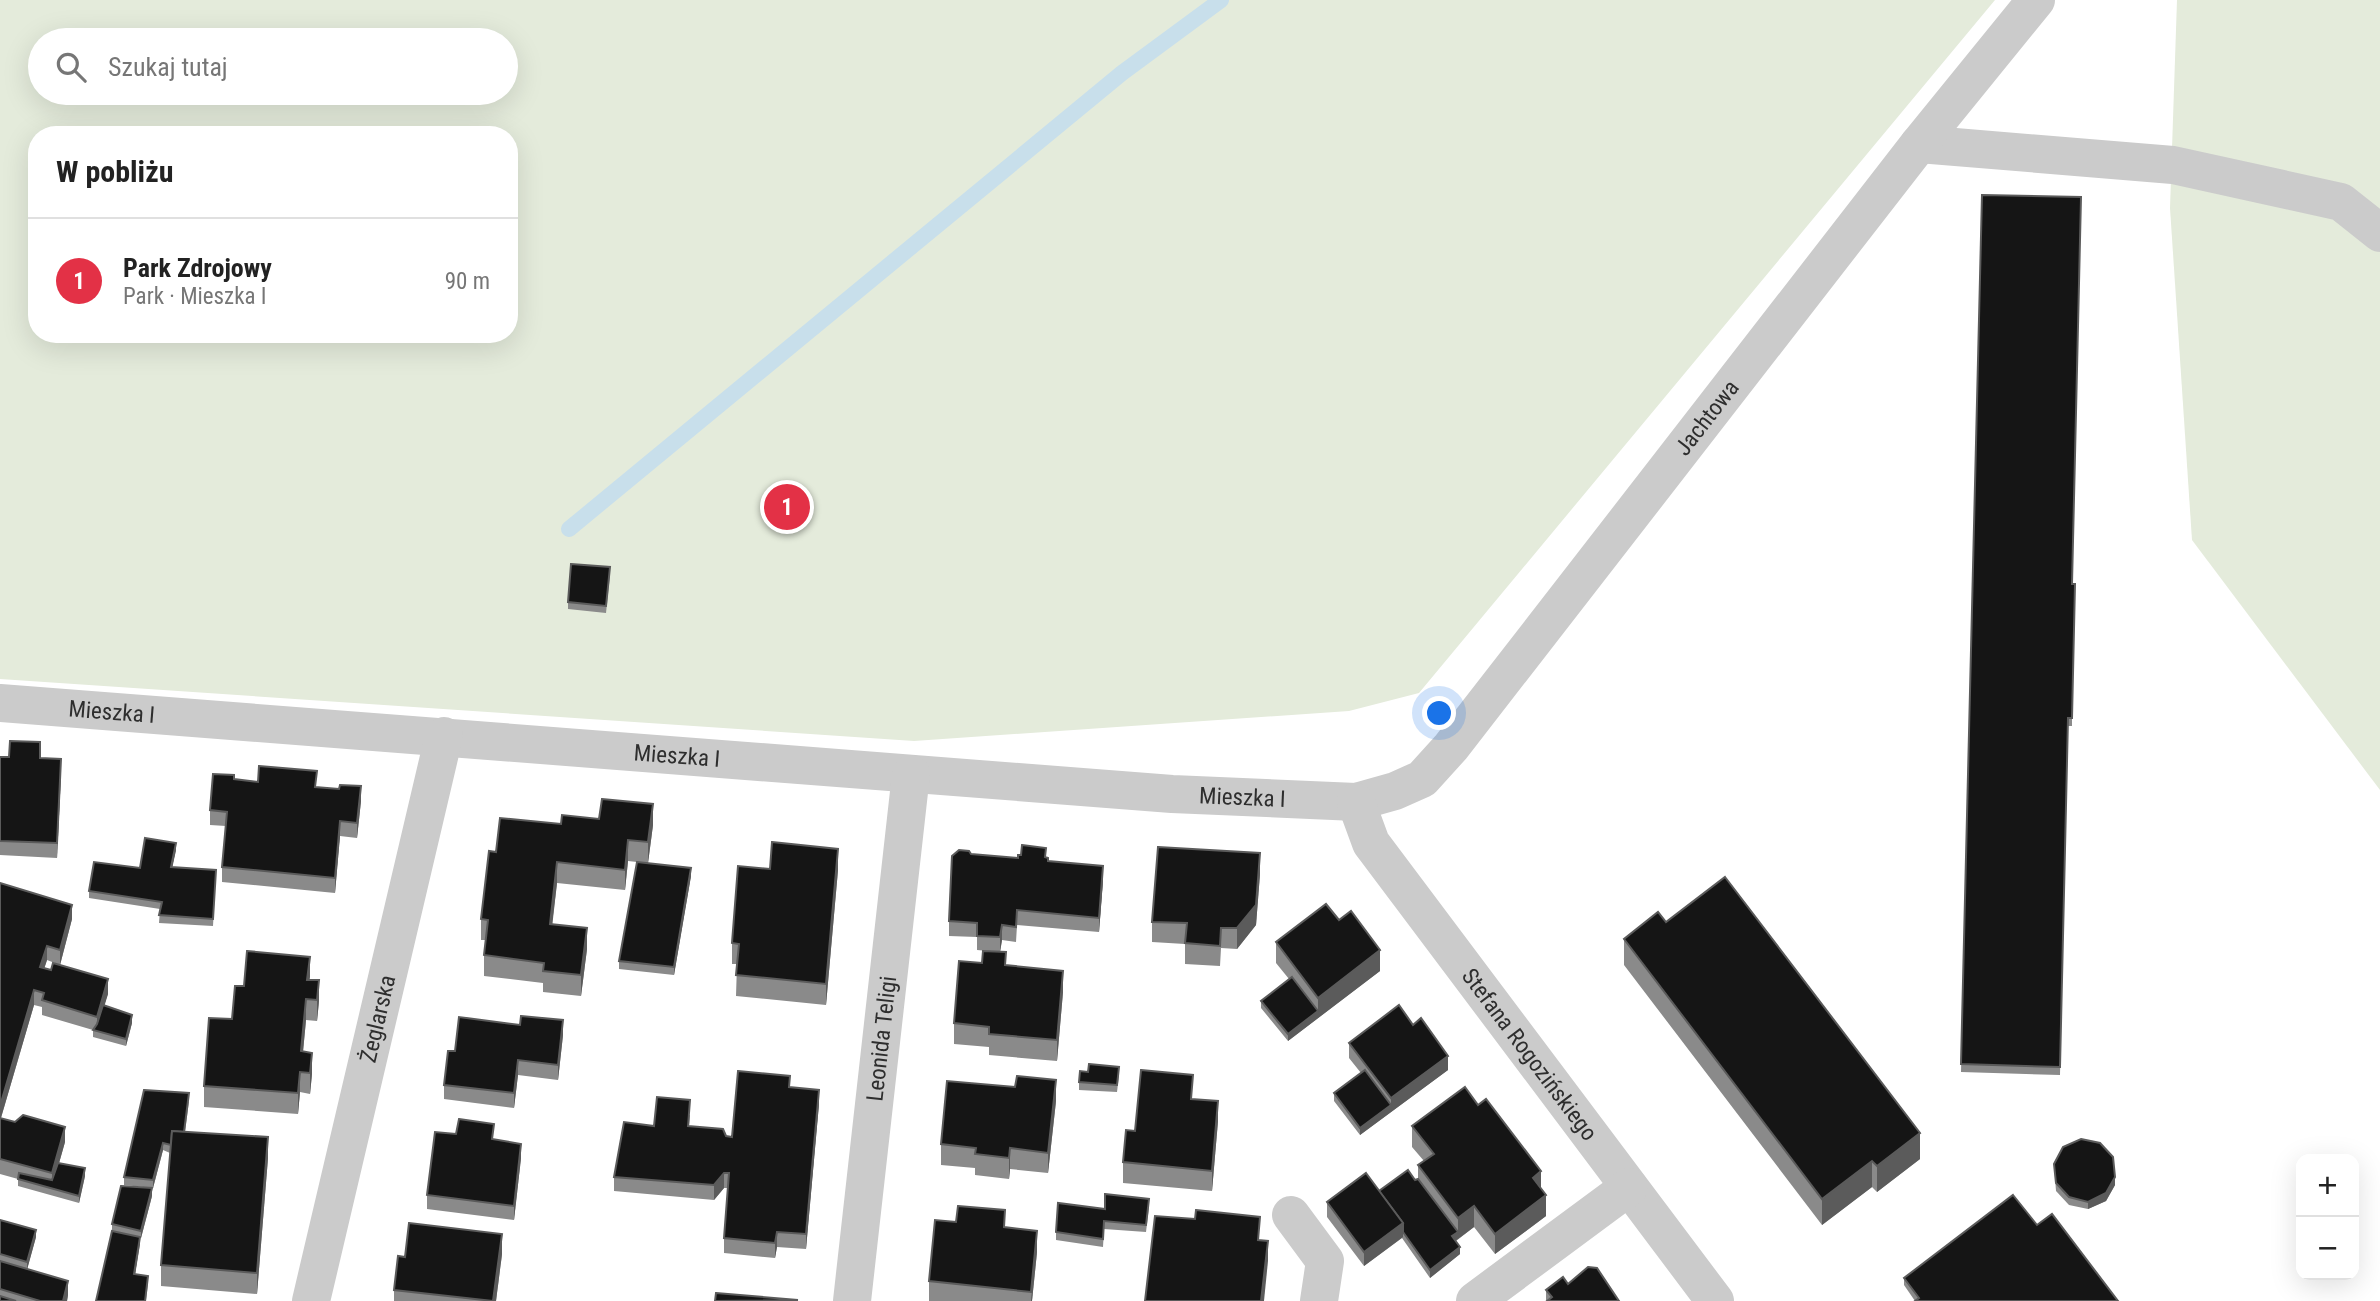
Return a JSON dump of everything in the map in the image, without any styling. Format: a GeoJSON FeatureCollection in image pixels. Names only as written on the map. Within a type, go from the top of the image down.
{"type":"FeatureCollection","features":[{"type":"Feature","properties":{"kind":"street","name":"Jachtowa"},"geometry":{"type":"LineString","coordinates":[[1356,802],[1395,791],[1422,779],[1451,747],[1919,144],[2036,0]]}},
{"type":"Feature","properties":{"kind":"street"},"geometry":{"type":"LineString","coordinates":[[1919,144],[2173,165],[2341,202],[2380,233]]}},
{"type":"Feature","properties":{"kind":"street","name":"Mieszka I"},"geometry":{"type":"LineString","coordinates":[[0,703],[911,775],[1172,794],[1356,802]]}},
{"type":"Feature","properties":{"kind":"street","name":"Żeglarska"},"geometry":{"type":"LineString","coordinates":[[311,1301],[444,736]]}},
{"type":"Feature","properties":{"kind":"street","name":"Leonida Teligi"},"geometry":{"type":"LineString","coordinates":[[852,1301],[911,775]]}},
{"type":"Feature","properties":{"kind":"street","name":"Stefana Rogozińskiego"},"geometry":{"type":"LineString","coordinates":[[1356,802],[1371,843],[1715,1301]]}},
{"type":"Feature","properties":{"kind":"street"},"geometry":{"type":"LineString","coordinates":[[1475,1301],[1629,1187]]}},
{"type":"Feature","properties":{"kind":"street"},"geometry":{"type":"LineString","coordinates":[[1291,1215],[1325,1261],[1319,1301]]}},
{"type":"Feature","properties":{"kind":"green space"},"geometry":{"type":"Polygon","coordinates":[[[0,0],[1995,0],[1419,693],[1349,711],[914,741],[0,679],[0,0]]]}},
{"type":"Feature","properties":{"kind":"green space"},"geometry":{"type":"Polygon","coordinates":[[[2177,0],[2380,0],[2380,790],[2192,540],[2170,208],[2177,0]]]}},
{"type":"Feature","properties":{"kind":"building"},"geometry":{"type":"Polygon","coordinates":[[[1982,195],[2081,197],[2072,584],[2075,584],[2072,718],[2068,718],[2060,1067],[1961,1064],[1982,195]]]}},
{"type":"Feature","properties":{"kind":"building"},"geometry":{"type":"Polygon","coordinates":[[[571,564],[610,567],[606,606],[568,602],[571,564]]]}},
{"type":"Feature","properties":{"kind":"building"},"geometry":{"type":"Polygon","coordinates":[[[10,741],[40,742],[40,758],[61,759],[57,843],[0,841],[0,757],[9,757],[10,741]]]}},
{"type":"Feature","properties":{"kind":"building"},"geometry":{"type":"Polygon","coordinates":[[[259,766],[317,771],[315,787],[339,789],[340,785],[361,786],[357,823],[340,821],[335,878],[222,867],[227,812],[210,810],[213,774],[234,775],[234,779],[258,782],[259,766]]]}},
{"type":"Feature","properties":{"kind":"building"},"geometry":{"type":"Polygon","coordinates":[[[602,799],[653,804],[648,842],[628,840],[625,870],[557,862],[550,924],[587,928],[581,975],[543,971],[544,963],[484,955],[488,920],[481,919],[489,851],[496,852],[500,818],[561,824],[562,815],[599,819],[602,799]]]}},
{"type":"Feature","properties":{"kind":"building"},"geometry":{"type":"Polygon","coordinates":[[[145,838],[176,843],[171,867],[216,870],[213,919],[159,915],[162,902],[89,891],[94,862],[140,868],[145,838]]]}},
{"type":"Feature","properties":{"kind":"building"},"geometry":{"type":"Polygon","coordinates":[[[772,842],[838,849],[826,984],[736,975],[739,944],[732,943],[738,866],[770,869],[772,842]]]}},
{"type":"Feature","properties":{"kind":"building"},"geometry":{"type":"Polygon","coordinates":[[[1022,845],[1046,848],[1045,857],[1048,861],[1103,866],[1099,918],[1017,910],[1016,927],[1002,925],[1000,937],[977,936],[977,923],[949,921],[952,856],[959,850],[969,851],[971,854],[1018,858],[1022,845]]]}},
{"type":"Feature","properties":{"kind":"building"},"geometry":{"type":"Polygon","coordinates":[[[1158,847],[1260,853],[1256,905],[1237,928],[1221,928],[1220,946],[1185,943],[1187,923],[1152,922],[1158,847]]]}},
{"type":"Feature","properties":{"kind":"building"},"geometry":{"type":"Polygon","coordinates":[[[637,862],[691,868],[674,967],[619,961],[637,862]]]}},
{"type":"Feature","properties":{"kind":"building"},"geometry":{"type":"Polygon","coordinates":[[[1725,877],[1920,1133],[1877,1166],[1872,1161],[1822,1199],[1624,939],[1658,912],[1666,922],[1725,877]]]}},
{"type":"Feature","properties":{"kind":"building"},"geometry":{"type":"Polygon","coordinates":[[[0,883],[72,905],[60,950],[47,946],[40,967],[51,970],[53,963],[108,979],[97,1017],[42,1000],[44,993],[34,990],[0,1106],[0,883]]]}},
{"type":"Feature","properties":{"kind":"building"},"geometry":{"type":"Polygon","coordinates":[[[1326,904],[1339,920],[1351,911],[1380,950],[1318,998],[1276,942],[1326,904]]]}},
{"type":"Feature","properties":{"kind":"building"},"geometry":{"type":"Polygon","coordinates":[[[247,951],[310,957],[307,980],[319,980],[317,1000],[306,999],[301,1051],[312,1053],[310,1073],[300,1072],[298,1093],[204,1086],[209,1018],[232,1019],[235,986],[244,986],[247,951]]]}},
{"type":"Feature","properties":{"kind":"building"},"geometry":{"type":"Polygon","coordinates":[[[983,951],[1006,952],[1005,965],[1063,971],[1057,1040],[989,1034],[989,1027],[954,1023],[959,961],[982,963],[983,951]]]}},
{"type":"Feature","properties":{"kind":"building"},"geometry":{"type":"Polygon","coordinates":[[[1292,977],[1318,1011],[1288,1034],[1261,1001],[1292,977]]]}},
{"type":"Feature","properties":{"kind":"building"},"geometry":{"type":"Polygon","coordinates":[[[103,1005],[132,1015],[126,1039],[93,1030],[103,1005]]]}},
{"type":"Feature","properties":{"kind":"building"},"geometry":{"type":"Polygon","coordinates":[[[1399,1005],[1413,1025],[1421,1018],[1448,1056],[1391,1098],[1349,1043],[1399,1005]]]}},
{"type":"Feature","properties":{"kind":"building"},"geometry":{"type":"Polygon","coordinates":[[[521,1016],[563,1020],[558,1065],[518,1060],[514,1093],[444,1085],[448,1051],[455,1051],[459,1017],[520,1025],[521,1016]]]}},
{"type":"Feature","properties":{"kind":"building"},"geometry":{"type":"Polygon","coordinates":[[[1089,1064],[1119,1067],[1117,1085],[1079,1082],[1080,1071],[1088,1072],[1089,1064]]]}},
{"type":"Feature","properties":{"kind":"building"},"geometry":{"type":"Polygon","coordinates":[[[1141,1070],[1193,1075],[1191,1099],[1218,1101],[1212,1171],[1123,1162],[1126,1130],[1135,1131],[1141,1070]]]}},
{"type":"Feature","properties":{"kind":"building"},"geometry":{"type":"Polygon","coordinates":[[[1365,1070],[1391,1105],[1360,1128],[1334,1093],[1365,1070]]]}},
{"type":"Feature","properties":{"kind":"building"},"geometry":{"type":"Polygon","coordinates":[[[738,1071],[790,1076],[789,1087],[819,1090],[806,1234],[777,1232],[775,1243],[724,1238],[729,1173],[724,1173],[714,1185],[614,1177],[624,1122],[654,1126],[657,1097],[690,1100],[688,1126],[723,1129],[726,1136],[732,1137],[738,1071]]]}},
{"type":"Feature","properties":{"kind":"building"},"geometry":{"type":"Polygon","coordinates":[[[1017,1076],[1056,1080],[1048,1153],[1010,1148],[1009,1158],[975,1154],[976,1148],[941,1144],[947,1081],[1015,1087],[1017,1076]]]}},
{"type":"Feature","properties":{"kind":"building"},"geometry":{"type":"Polygon","coordinates":[[[1465,1087],[1478,1105],[1486,1099],[1541,1171],[1533,1178],[1546,1195],[1495,1234],[1474,1206],[1458,1218],[1418,1165],[1434,1154],[1412,1126],[1465,1087]]]}},
{"type":"Feature","properties":{"kind":"building"},"geometry":{"type":"Polygon","coordinates":[[[144,1090],[189,1093],[184,1132],[172,1131],[171,1145],[163,1143],[153,1180],[124,1177],[144,1090]]]}},
{"type":"Feature","properties":{"kind":"building"},"geometry":{"type":"Polygon","coordinates":[[[23,1115],[65,1127],[52,1173],[0,1159],[0,1118],[15,1122],[23,1115]]]}},
{"type":"Feature","properties":{"kind":"building"},"geometry":{"type":"Polygon","coordinates":[[[459,1119],[494,1124],[492,1139],[521,1144],[514,1206],[427,1195],[435,1132],[456,1134],[459,1119]]]}},
{"type":"Feature","properties":{"kind":"building"},"geometry":{"type":"Polygon","coordinates":[[[172,1131],[268,1137],[257,1273],[161,1265],[172,1131]]]}},
{"type":"Feature","properties":{"kind":"building"},"geometry":{"type":"Polygon","coordinates":[[[2081,1139],[2100,1143],[2113,1157],[2115,1177],[2106,1193],[2088,1202],[2069,1197],[2056,1183],[2054,1164],[2063,1147],[2081,1139]]]}},
{"type":"Feature","properties":{"kind":"building"},"geometry":{"type":"Polygon","coordinates":[[[58,1163],[85,1168],[79,1196],[18,1179],[19,1173],[52,1180],[58,1163]]]}},
{"type":"Feature","properties":{"kind":"building"},"geometry":{"type":"Polygon","coordinates":[[[1408,1170],[1415,1180],[1418,1179],[1458,1232],[1452,1236],[1460,1247],[1430,1270],[1403,1232],[1403,1223],[1379,1191],[1408,1170]]]}},
{"type":"Feature","properties":{"kind":"building"},"geometry":{"type":"Polygon","coordinates":[[[1366,1173],[1403,1223],[1364,1252],[1327,1202],[1366,1173]]]}},
{"type":"Feature","properties":{"kind":"building"},"geometry":{"type":"Polygon","coordinates":[[[121,1186],[152,1188],[141,1231],[112,1224],[121,1186]]]}},
{"type":"Feature","properties":{"kind":"building"},"geometry":{"type":"Polygon","coordinates":[[[1105,1194],[1149,1199],[1146,1225],[1104,1221],[1103,1239],[1056,1232],[1058,1203],[1105,1209],[1105,1194]]]}},
{"type":"Feature","properties":{"kind":"building"},"geometry":{"type":"Polygon","coordinates":[[[2013,1195],[2037,1225],[2052,1214],[2118,1301],[1915,1301],[1919,1298],[1904,1278],[2013,1195]]]}},
{"type":"Feature","properties":{"kind":"building"},"geometry":{"type":"Polygon","coordinates":[[[958,1206],[1005,1210],[1004,1227],[1037,1231],[1031,1292],[929,1281],[935,1220],[956,1222],[958,1206]]]}},
{"type":"Feature","properties":{"kind":"building"},"geometry":{"type":"Polygon","coordinates":[[[1196,1210],[1260,1217],[1258,1240],[1268,1241],[1261,1301],[1145,1301],[1155,1216],[1195,1219],[1196,1210]]]}},
{"type":"Feature","properties":{"kind":"building"},"geometry":{"type":"Polygon","coordinates":[[[0,1220],[36,1230],[27,1262],[0,1254],[0,1220]]]}},
{"type":"Feature","properties":{"kind":"building"},"geometry":{"type":"Polygon","coordinates":[[[409,1223],[502,1234],[493,1301],[394,1290],[398,1256],[405,1257],[409,1223]]]}},
{"type":"Feature","properties":{"kind":"building"},"geometry":{"type":"Polygon","coordinates":[[[112,1231],[140,1237],[134,1274],[148,1276],[145,1301],[96,1301],[112,1231]]]}},
{"type":"Feature","properties":{"kind":"building"},"geometry":{"type":"Polygon","coordinates":[[[0,1261],[68,1281],[63,1301],[40,1301],[0,1289],[0,1261]]]}},
{"type":"Feature","properties":{"kind":"building"},"geometry":{"type":"Polygon","coordinates":[[[1588,1267],[1597,1268],[1619,1301],[1547,1301],[1552,1297],[1546,1290],[1563,1277],[1568,1284],[1588,1267]]]}},
{"type":"Feature","properties":{"kind":"building"},"geometry":{"type":"Polygon","coordinates":[[[716,1293],[798,1300],[715,1301],[716,1293]]]}},
{"type":"Feature","properties":{"kind":"building"},"geometry":{"type":"Polygon","coordinates":[[[0,1296],[16,1301],[0,1301],[0,1296]]]}},
{"type":"Feature","properties":{"kind":"waterway"},"geometry":{"type":"LineString","coordinates":[[569,529],[1122,73],[1221,0]]}},
{"type":"Feature","properties":{"kind":"place","name":"Park Zdrojowy"},"geometry":{"type":"Point","coordinates":[787,507]}}]}
